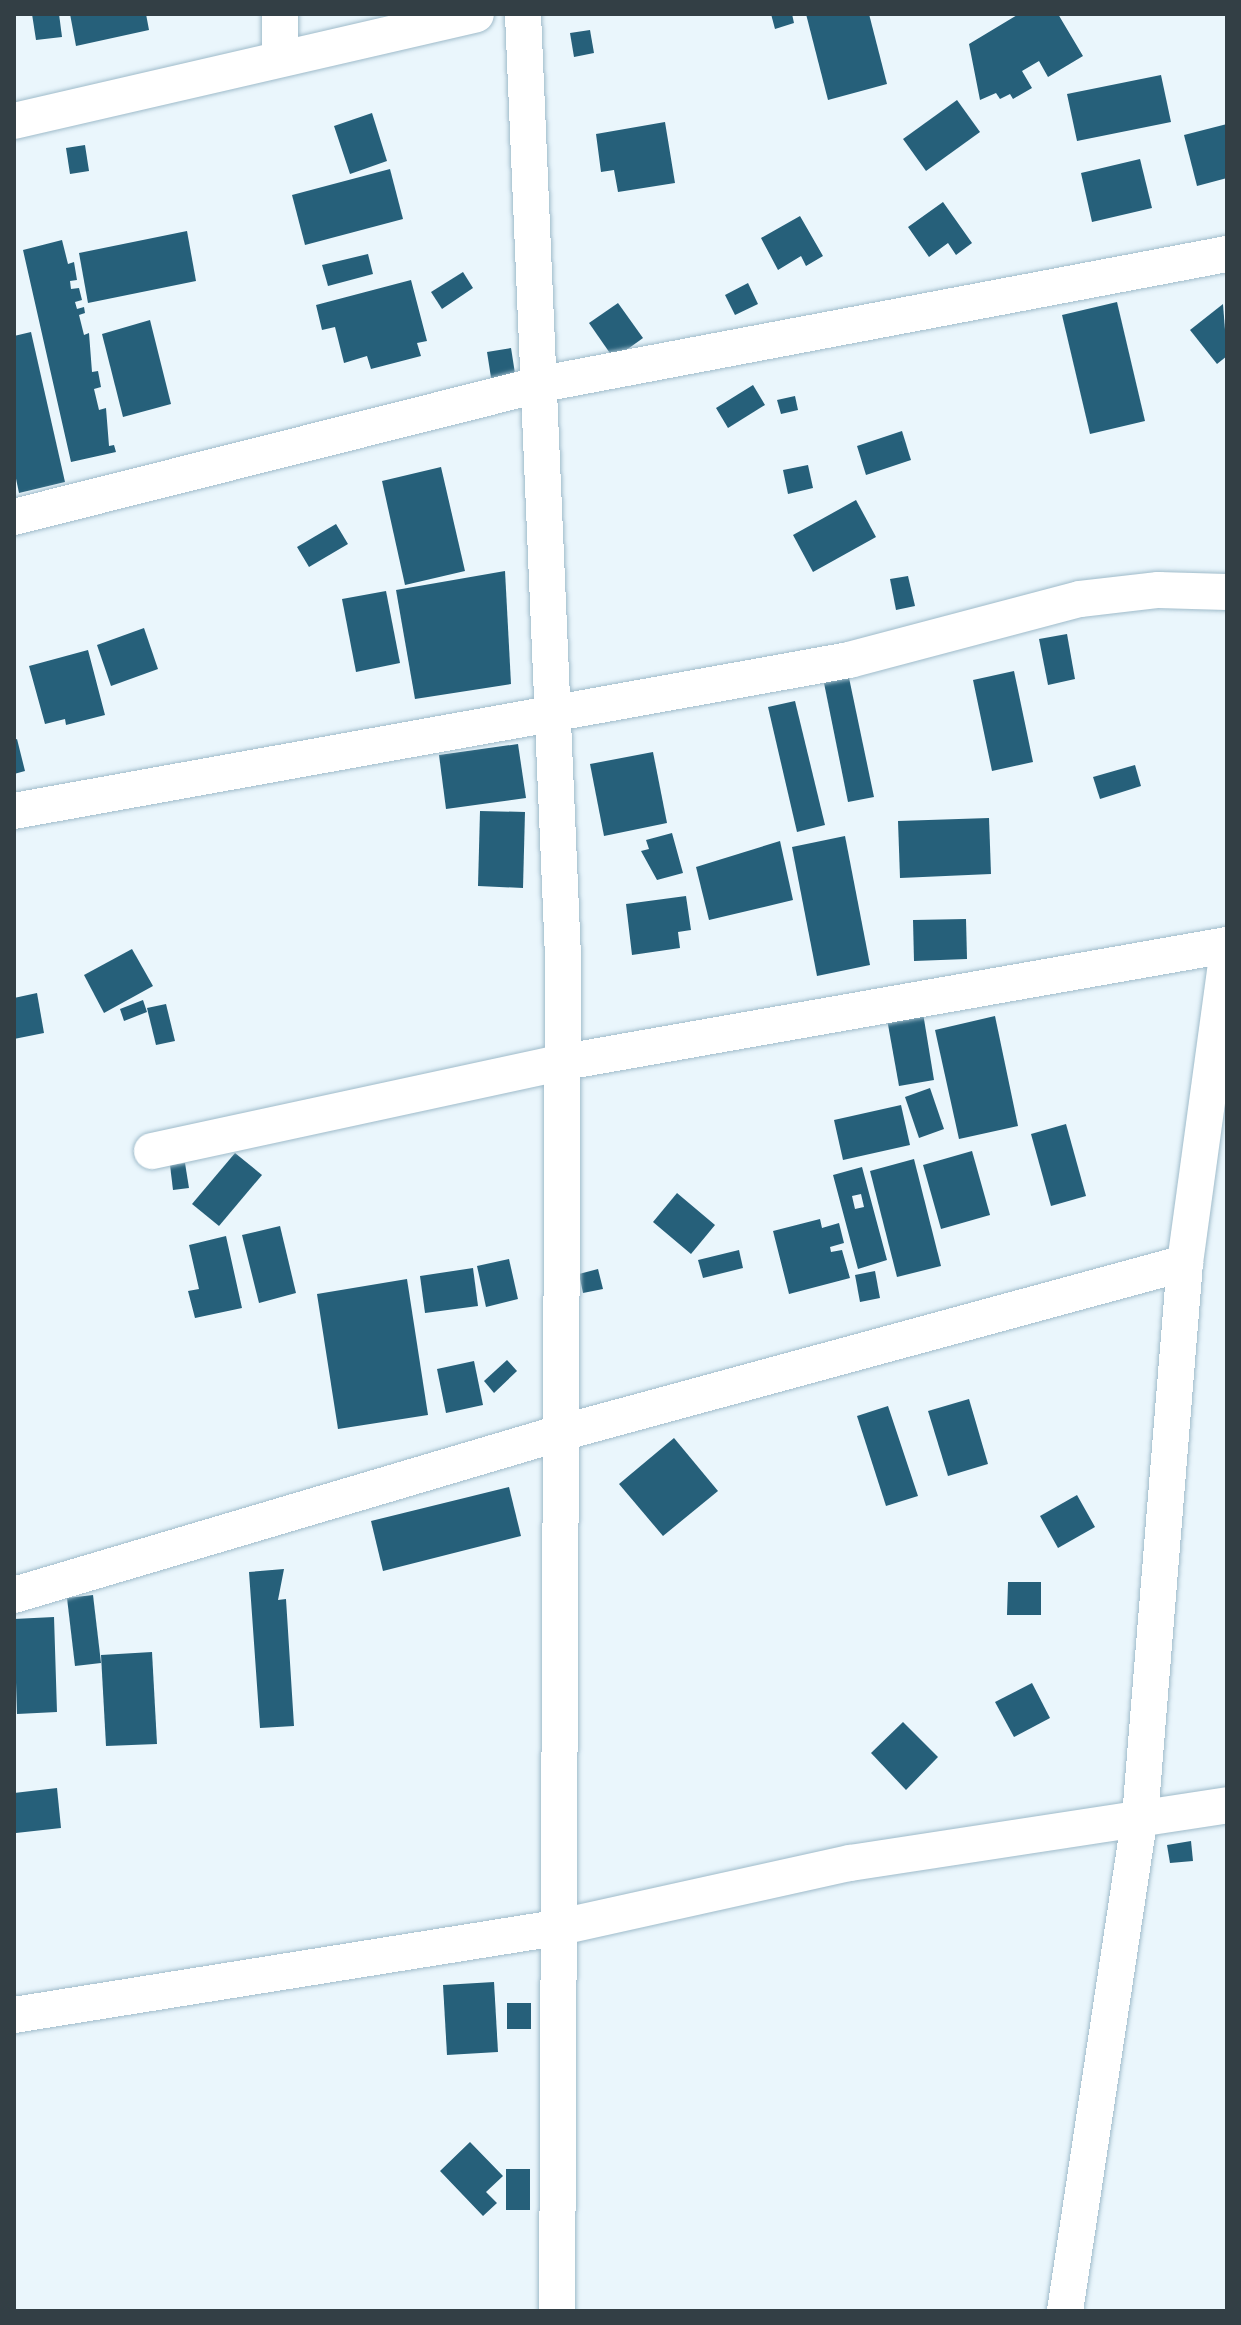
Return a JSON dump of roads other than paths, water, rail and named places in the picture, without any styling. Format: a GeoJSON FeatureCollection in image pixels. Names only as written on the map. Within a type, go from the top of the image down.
{"type":"FeatureCollection","features":[{"type":"Feature","properties":{"kind":"street"},"geometry":{"type":"LineString","coordinates":[[280,14],[280,57]]}},
{"type":"Feature","properties":{"kind":"street"},"geometry":{"type":"LineString","coordinates":[[14,121],[476,14]]}},
{"type":"Feature","properties":{"kind":"street"},"geometry":{"type":"LineString","coordinates":[[523,14],[542,384],[563,955],[559,1063],[557,1434],[557,2311]]}},
{"type":"Feature","properties":{"kind":"street"},"geometry":{"type":"LineString","coordinates":[[14,517],[542,384],[1227,254]]}},
{"type":"Feature","properties":{"kind":"street"},"geometry":{"type":"LineString","coordinates":[[14,811],[555,710],[849,660],[1080,599],[1158,590],[1227,592]]}},
{"type":"Feature","properties":{"kind":"street"},"geometry":{"type":"LineString","coordinates":[[152,1151],[559,1063],[1227,945]]}},
{"type":"Feature","properties":{"kind":"street"},"geometry":{"type":"LineString","coordinates":[[1065,2311],[1140,1817],[1185,1263],[1227,956]]}},
{"type":"Feature","properties":{"kind":"street"},"geometry":{"type":"LineString","coordinates":[[14,1595],[557,1434],[1185,1263]]}},
{"type":"Feature","properties":{"kind":"street"},"geometry":{"type":"LineString","coordinates":[[14,2015],[556,1928],[850,1863],[1227,1805]]}}]}
